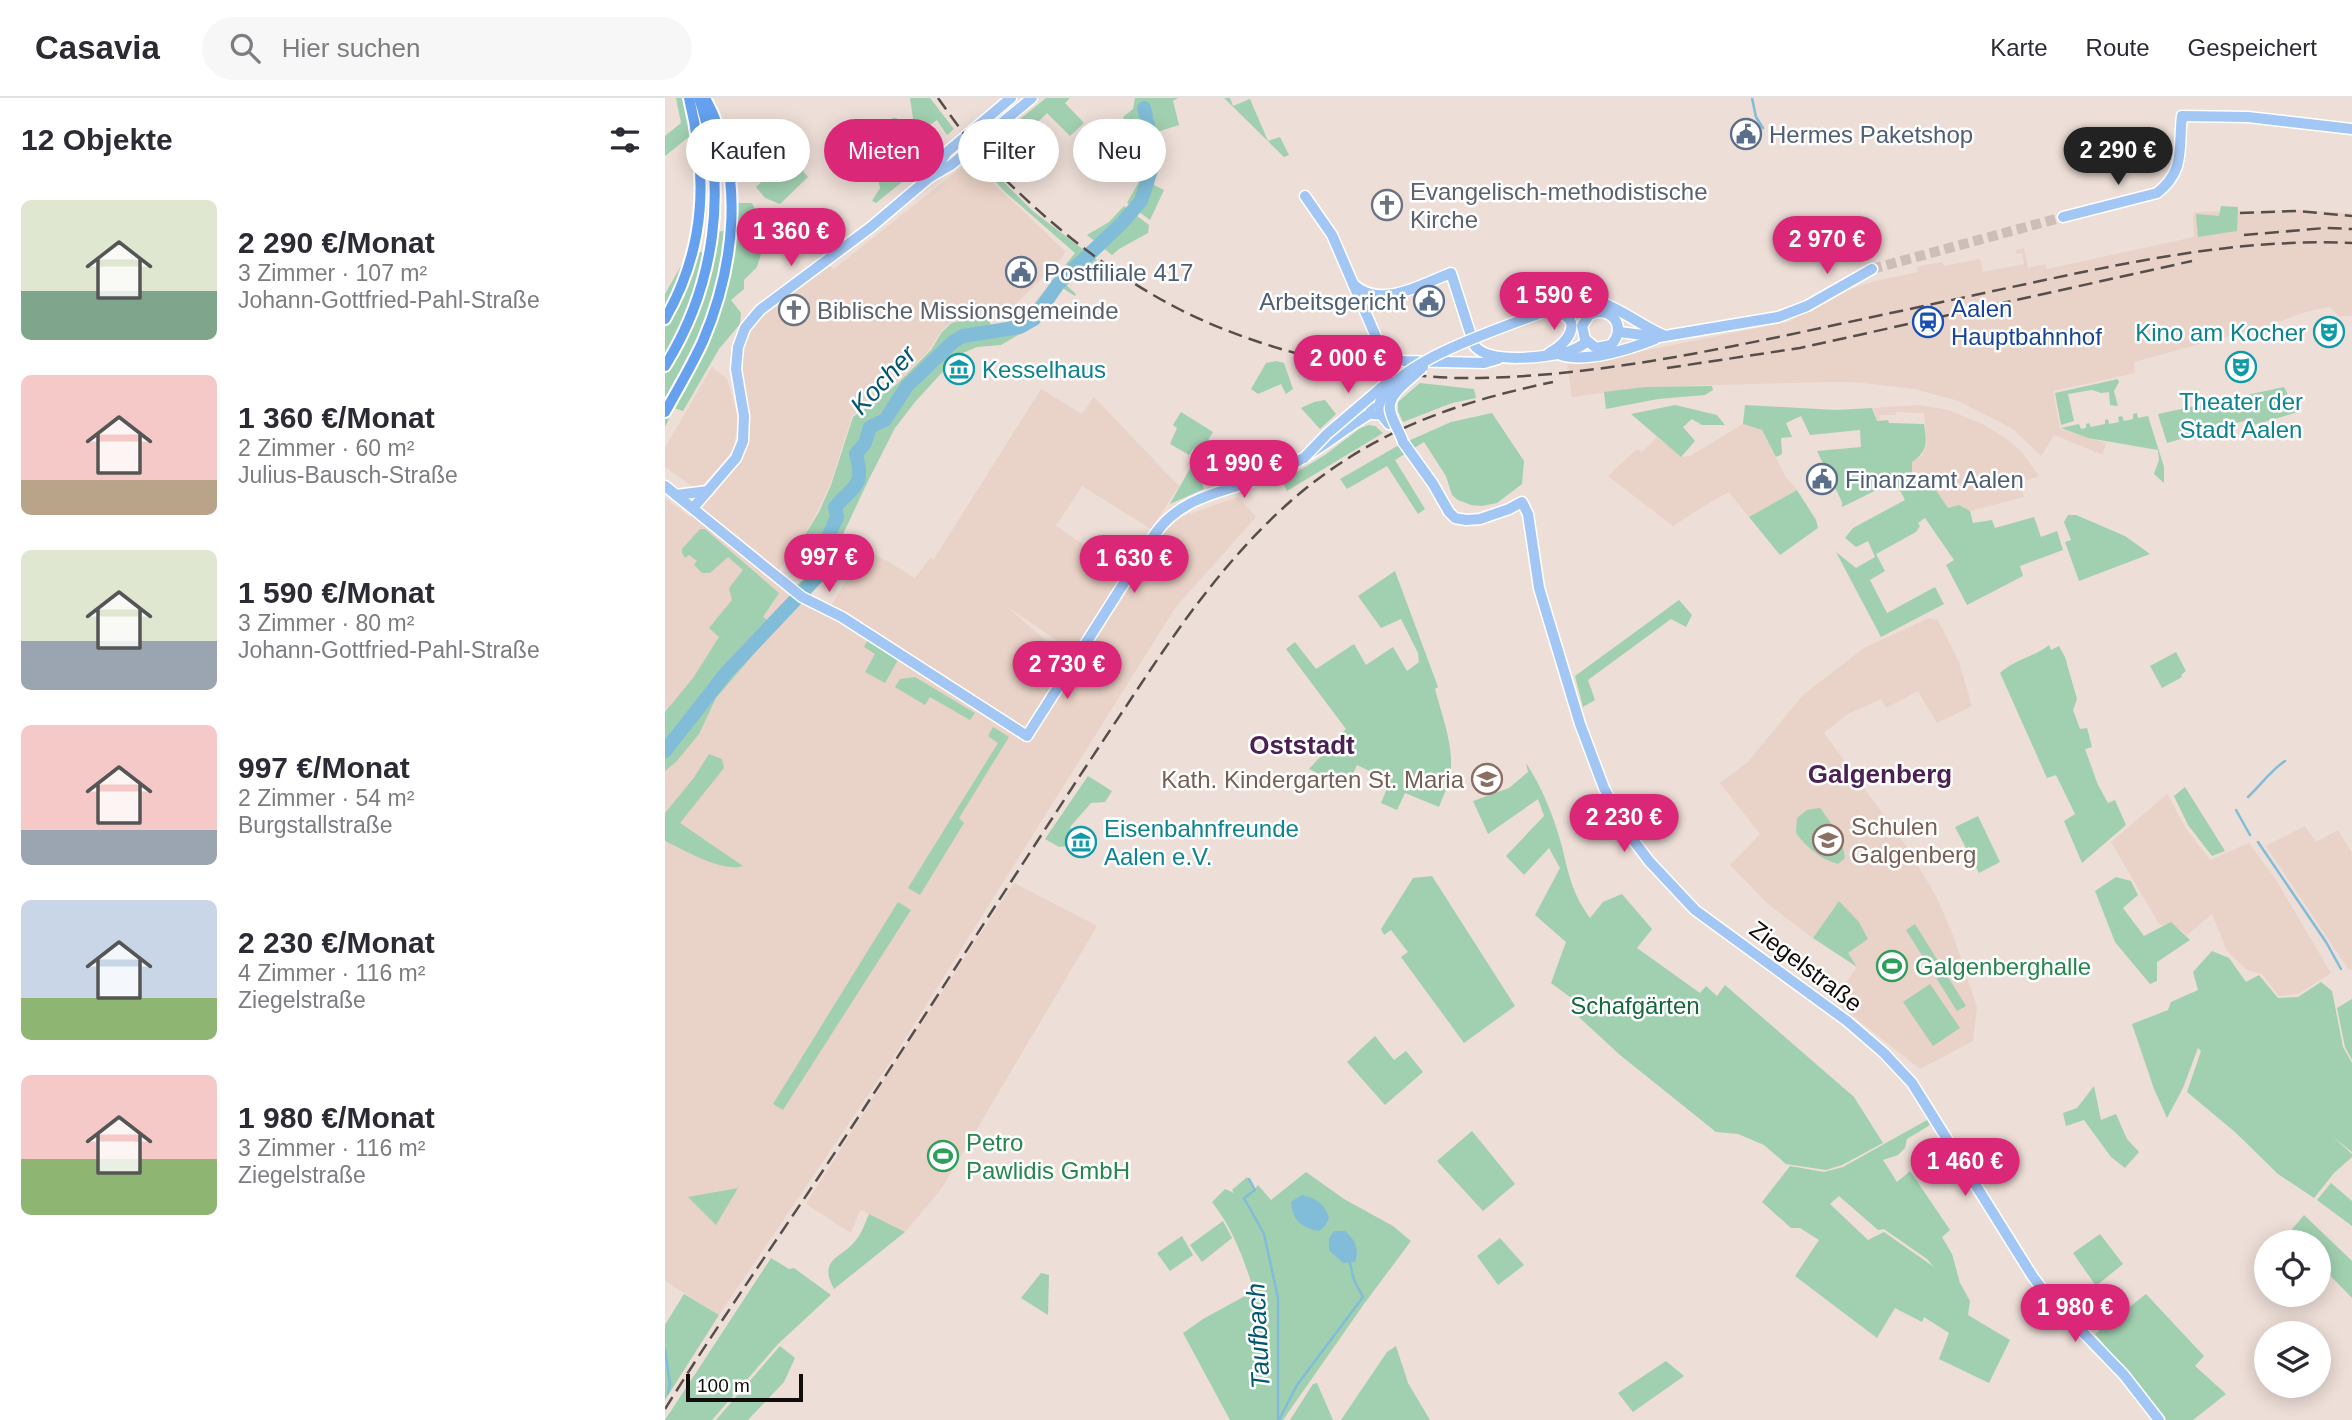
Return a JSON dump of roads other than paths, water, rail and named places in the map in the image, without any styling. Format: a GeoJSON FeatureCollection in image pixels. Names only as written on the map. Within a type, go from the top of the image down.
{"type":"FeatureCollection","features":[{"type":"Feature","properties":{"kind":"highway"},"geometry":{"type":"LineString","coordinates":[[665,412],[703,341],[718,299],[729,245],[731,201],[720,135],[701,103],[689,98]]}},
{"type":"Feature","properties":{"kind":"highway"},"geometry":{"type":"LineString","coordinates":[[665,366],[693,311],[710,252],[715,196],[710,142],[701,103]]}},
{"type":"Feature","properties":{"kind":"highway"},"geometry":{"type":"LineString","coordinates":[[665,319],[684,280],[695,246],[701,214],[702,184],[698,149],[701,103]]}},
{"type":"Feature","properties":{"kind":"main road"},"geometry":{"type":"LineString","coordinates":[[944,156],[1011,98]]}},
{"type":"Feature","properties":{"kind":"main road"},"geometry":{"type":"LineString","coordinates":[[944,169],[1032,98]]}},
{"type":"Feature","properties":{"kind":"main road"},"geometry":{"type":"LineString","coordinates":[[2063,217],[2157,192],[2169,183],[2179,160],[2182,116],[2246,117],[2352,129]]}},
{"type":"Feature","properties":{"kind":"main road"},"geometry":{"type":"LineString","coordinates":[[693,508],[736,458],[743,441],[744,424],[736,369],[738,347],[745,328],[761,310],[871,227],[924,182]]}},
{"type":"Feature","properties":{"kind":"main road"},"geometry":{"type":"LineString","coordinates":[[1305,196],[1332,235],[1379,346],[1383,353],[1392,358],[1404,361],[1484,363],[1502,358],[1572,351],[1587,342]]}},
{"type":"Feature","properties":{"kind":"main road"},"geometry":{"type":"LineString","coordinates":[[1557,354],[1575,358],[1610,354],[1663,337],[1788,314],[1872,269]]}},
{"type":"Feature","properties":{"kind":"main road"},"geometry":{"type":"LineString","coordinates":[[1353,284],[1368,294],[1380,296],[1397,293],[1451,272],[1479,352],[1502,358]]}},
{"type":"Feature","properties":{"kind":"main road"},"geometry":{"type":"LineString","coordinates":[[1304,458],[1382,386],[1433,357],[1542,312],[1566,299],[1606,303],[1663,337]]}},
{"type":"Feature","properties":{"kind":"main road"},"geometry":{"type":"LineString","coordinates":[[1542,312],[1563,306],[1589,315]]}},
{"type":"Feature","properties":{"kind":"main road"},"geometry":{"type":"LineString","coordinates":[[1598,311],[1611,315],[1617,322],[1619,332],[1615,341],[1606,347],[1596,348],[1587,342],[1582,326],[1589,315],[1598,311]]}},
{"type":"Feature","properties":{"kind":"main road"},"geometry":{"type":"LineString","coordinates":[[1542,312],[1562,314],[1571,324],[1567,339],[1545,355]]}},
{"type":"Feature","properties":{"kind":"main road"},"geometry":{"type":"LineString","coordinates":[[1619,332],[1663,337]]}},
{"type":"Feature","properties":{"kind":"main road"},"geometry":{"type":"LineString","coordinates":[[1403,442],[1390,411],[1390,402],[1433,357]]}},
{"type":"Feature","properties":{"kind":"main road"},"geometry":{"type":"LineString","coordinates":[[665,486],[797,594],[842,617],[1027,736],[1155,534],[1170,516],[1187,504],[1270,475],[1326,445],[1377,410],[1389,387],[1416,366]]}},
{"type":"Feature","properties":{"kind":"main road"},"geometry":{"type":"LineString","coordinates":[[1377,410],[1403,442]]}},
{"type":"Feature","properties":{"kind":"main road","name":"Ziegelstraße"},"geometry":{"type":"LineString","coordinates":[[1403,442],[1452,515],[1466,520],[1480,519],[1521,502],[1528,514],[1539,588],[1580,724],[1604,788],[1628,832],[1657,871],[1695,910],[1847,1021],[1884,1053],[1912,1083],[2033,1277],[2124,1375],[2159,1420]]}},
{"type":"Feature","properties":{"kind":"main road"},"geometry":{"type":"LineString","coordinates":[[676,495],[708,491]]}},
{"type":"Feature","properties":{"kind":"water"},"geometry":{"type":"Polygon","coordinates":[[[1302,1195],[1319,1202],[1327,1213],[1329,1218],[1319,1231],[1303,1225],[1293,1214],[1291,1202],[1302,1195]]]}},
{"type":"Feature","properties":{"kind":"water"},"geometry":{"type":"Polygon","coordinates":[[[1334,1231],[1345,1231],[1356,1245],[1355,1262],[1343,1263],[1329,1250],[1329,1238],[1334,1231]]]}},
{"type":"Feature","properties":{"kind":"waterway"},"geometry":{"type":"LineString","coordinates":[[1752,98],[1756,117],[1763,128]]}},
{"type":"Feature","properties":{"kind":"waterway","name":"Kocher"},"geometry":{"type":"LineString","coordinates":[[1144,108],[1146,116]]}},
{"type":"Feature","properties":{"kind":"waterway","name":"Kocher"},"geometry":{"type":"LineString","coordinates":[[665,751],[726,673],[816,578],[817,562],[837,517],[835,507],[859,479],[856,454],[865,443],[870,427],[885,420],[907,386],[953,342],[963,336],[1020,327],[1034,319],[1058,284],[1121,224],[1141,201],[1147,182]]}},
{"type":"Feature","properties":{"kind":"waterway"},"geometry":{"type":"LineString","coordinates":[[2248,797],[2285,761]]}},
{"type":"Feature","properties":{"kind":"waterway"},"geometry":{"type":"LineString","coordinates":[[2236,810],[2250,835]]}},
{"type":"Feature","properties":{"kind":"waterway"},"geometry":{"type":"LineString","coordinates":[[2258,842],[2326,942],[2341,969]]}},
{"type":"Feature","properties":{"kind":"waterway","name":"Taufbach"},"geometry":{"type":"LineString","coordinates":[[1249,1179],[1255,1190],[1244,1198],[1264,1234],[1278,1298],[1278,1420]]}},
{"type":"Feature","properties":{"kind":"waterway"},"geometry":{"type":"LineString","coordinates":[[1279,1420],[1297,1385],[1363,1297],[1354,1280],[1350,1263]]}},
{"type":"Feature","properties":{"kind":"waterway"},"geometry":{"type":"LineString","coordinates":[[665,1349],[670,1384],[668,1393]]}},
{"type":"Feature","properties":{"kind":"tunnel"},"geometry":{"type":"LineString","coordinates":[[1872,269],[2063,217]]}},
{"type":"Feature","properties":{"kind":"railway"},"geometry":{"type":"LineString","coordinates":[[938,98],[963,132],[1010,185],[1078,244],[1152,294],[1210,324],[1247,338],[1324,360],[1403,374],[1479,378],[1596,369],[1750,343],[2096,269],[2181,254],[2266,244],[2352,243]]}},
{"type":"Feature","properties":{"kind":"railway"},"geometry":{"type":"LineString","coordinates":[[2240,213],[2296,211],[2352,216]]}},
{"type":"Feature","properties":{"kind":"railway"},"geometry":{"type":"LineString","coordinates":[[2244,235],[2325,228],[2352,229]]}},
{"type":"Feature","properties":{"kind":"railway"},"geometry":{"type":"LineString","coordinates":[[1667,368],[1800,348],[2192,261]]}},
{"type":"Feature","properties":{"kind":"railway"},"geometry":{"type":"LineString","coordinates":[[665,1409],[1165,648],[1227,567],[1299,494],[1358,452],[1419,421],[1451,409],[1553,382]]}},
{"type":"Feature","properties":{"kind":"place","name":"Hermes Paketshop"},"geometry":{"type":"Point","coordinates":[1746,134]}},
{"type":"Feature","properties":{"kind":"place","name":"Evangelisch-methodistische Kirche"},"geometry":{"type":"Point","coordinates":[1387,205]}},
{"type":"Feature","properties":{"kind":"place","name":"Postfiliale 417"},"geometry":{"type":"Point","coordinates":[1021,272]}},
{"type":"Feature","properties":{"kind":"place","name":"Arbeitsgericht"},"geometry":{"type":"Point","coordinates":[1429,301]}},
{"type":"Feature","properties":{"kind":"place","name":"Biblische Missionsgemeinde"},"geometry":{"type":"Point","coordinates":[794,310]}},
{"type":"Feature","properties":{"kind":"place","name":"Aalen Hauptbahnhof"},"geometry":{"type":"Point","coordinates":[1928,322]}},
{"type":"Feature","properties":{"kind":"place","name":"Kino am Kocher"},"geometry":{"type":"Point","coordinates":[2329,332]}},
{"type":"Feature","properties":{"kind":"place","name":"Theater der Stadt Aalen"},"geometry":{"type":"Point","coordinates":[2241,367]}},
{"type":"Feature","properties":{"kind":"place","name":"Kesselhaus"},"geometry":{"type":"Point","coordinates":[959,369]}},
{"type":"Feature","properties":{"kind":"place","name":"Finanzamt Aalen"},"geometry":{"type":"Point","coordinates":[1822,479]}},
{"type":"Feature","properties":{"kind":"place","name":"Kath. Kindergarten St. Maria"},"geometry":{"type":"Point","coordinates":[1487,779]}},
{"type":"Feature","properties":{"kind":"place","name":"Schulen Galgenberg"},"geometry":{"type":"Point","coordinates":[1828,840]}},
{"type":"Feature","properties":{"kind":"place","name":"Eisenbahnfreunde Aalen e.V."},"geometry":{"type":"Point","coordinates":[1081,842]}},
{"type":"Feature","properties":{"kind":"place","name":"Galgenberghalle"},"geometry":{"type":"Point","coordinates":[1892,966]}},
{"type":"Feature","properties":{"kind":"place","name":"Petro Pawlidis GmbH"},"geometry":{"type":"Point","coordinates":[943,1156]}},
{"type":"Feature","properties":{"kind":"district","name":"Oststadt"},"geometry":{"type":"Point","coordinates":[1302,745]}},
{"type":"Feature","properties":{"kind":"district","name":"Galgenberg"},"geometry":{"type":"Point","coordinates":[1880,774]}},
{"type":"Feature","properties":{"kind":"park label","name":"Schafgärten"},"geometry":{"type":"Point","coordinates":[1635,1005]}}]}
